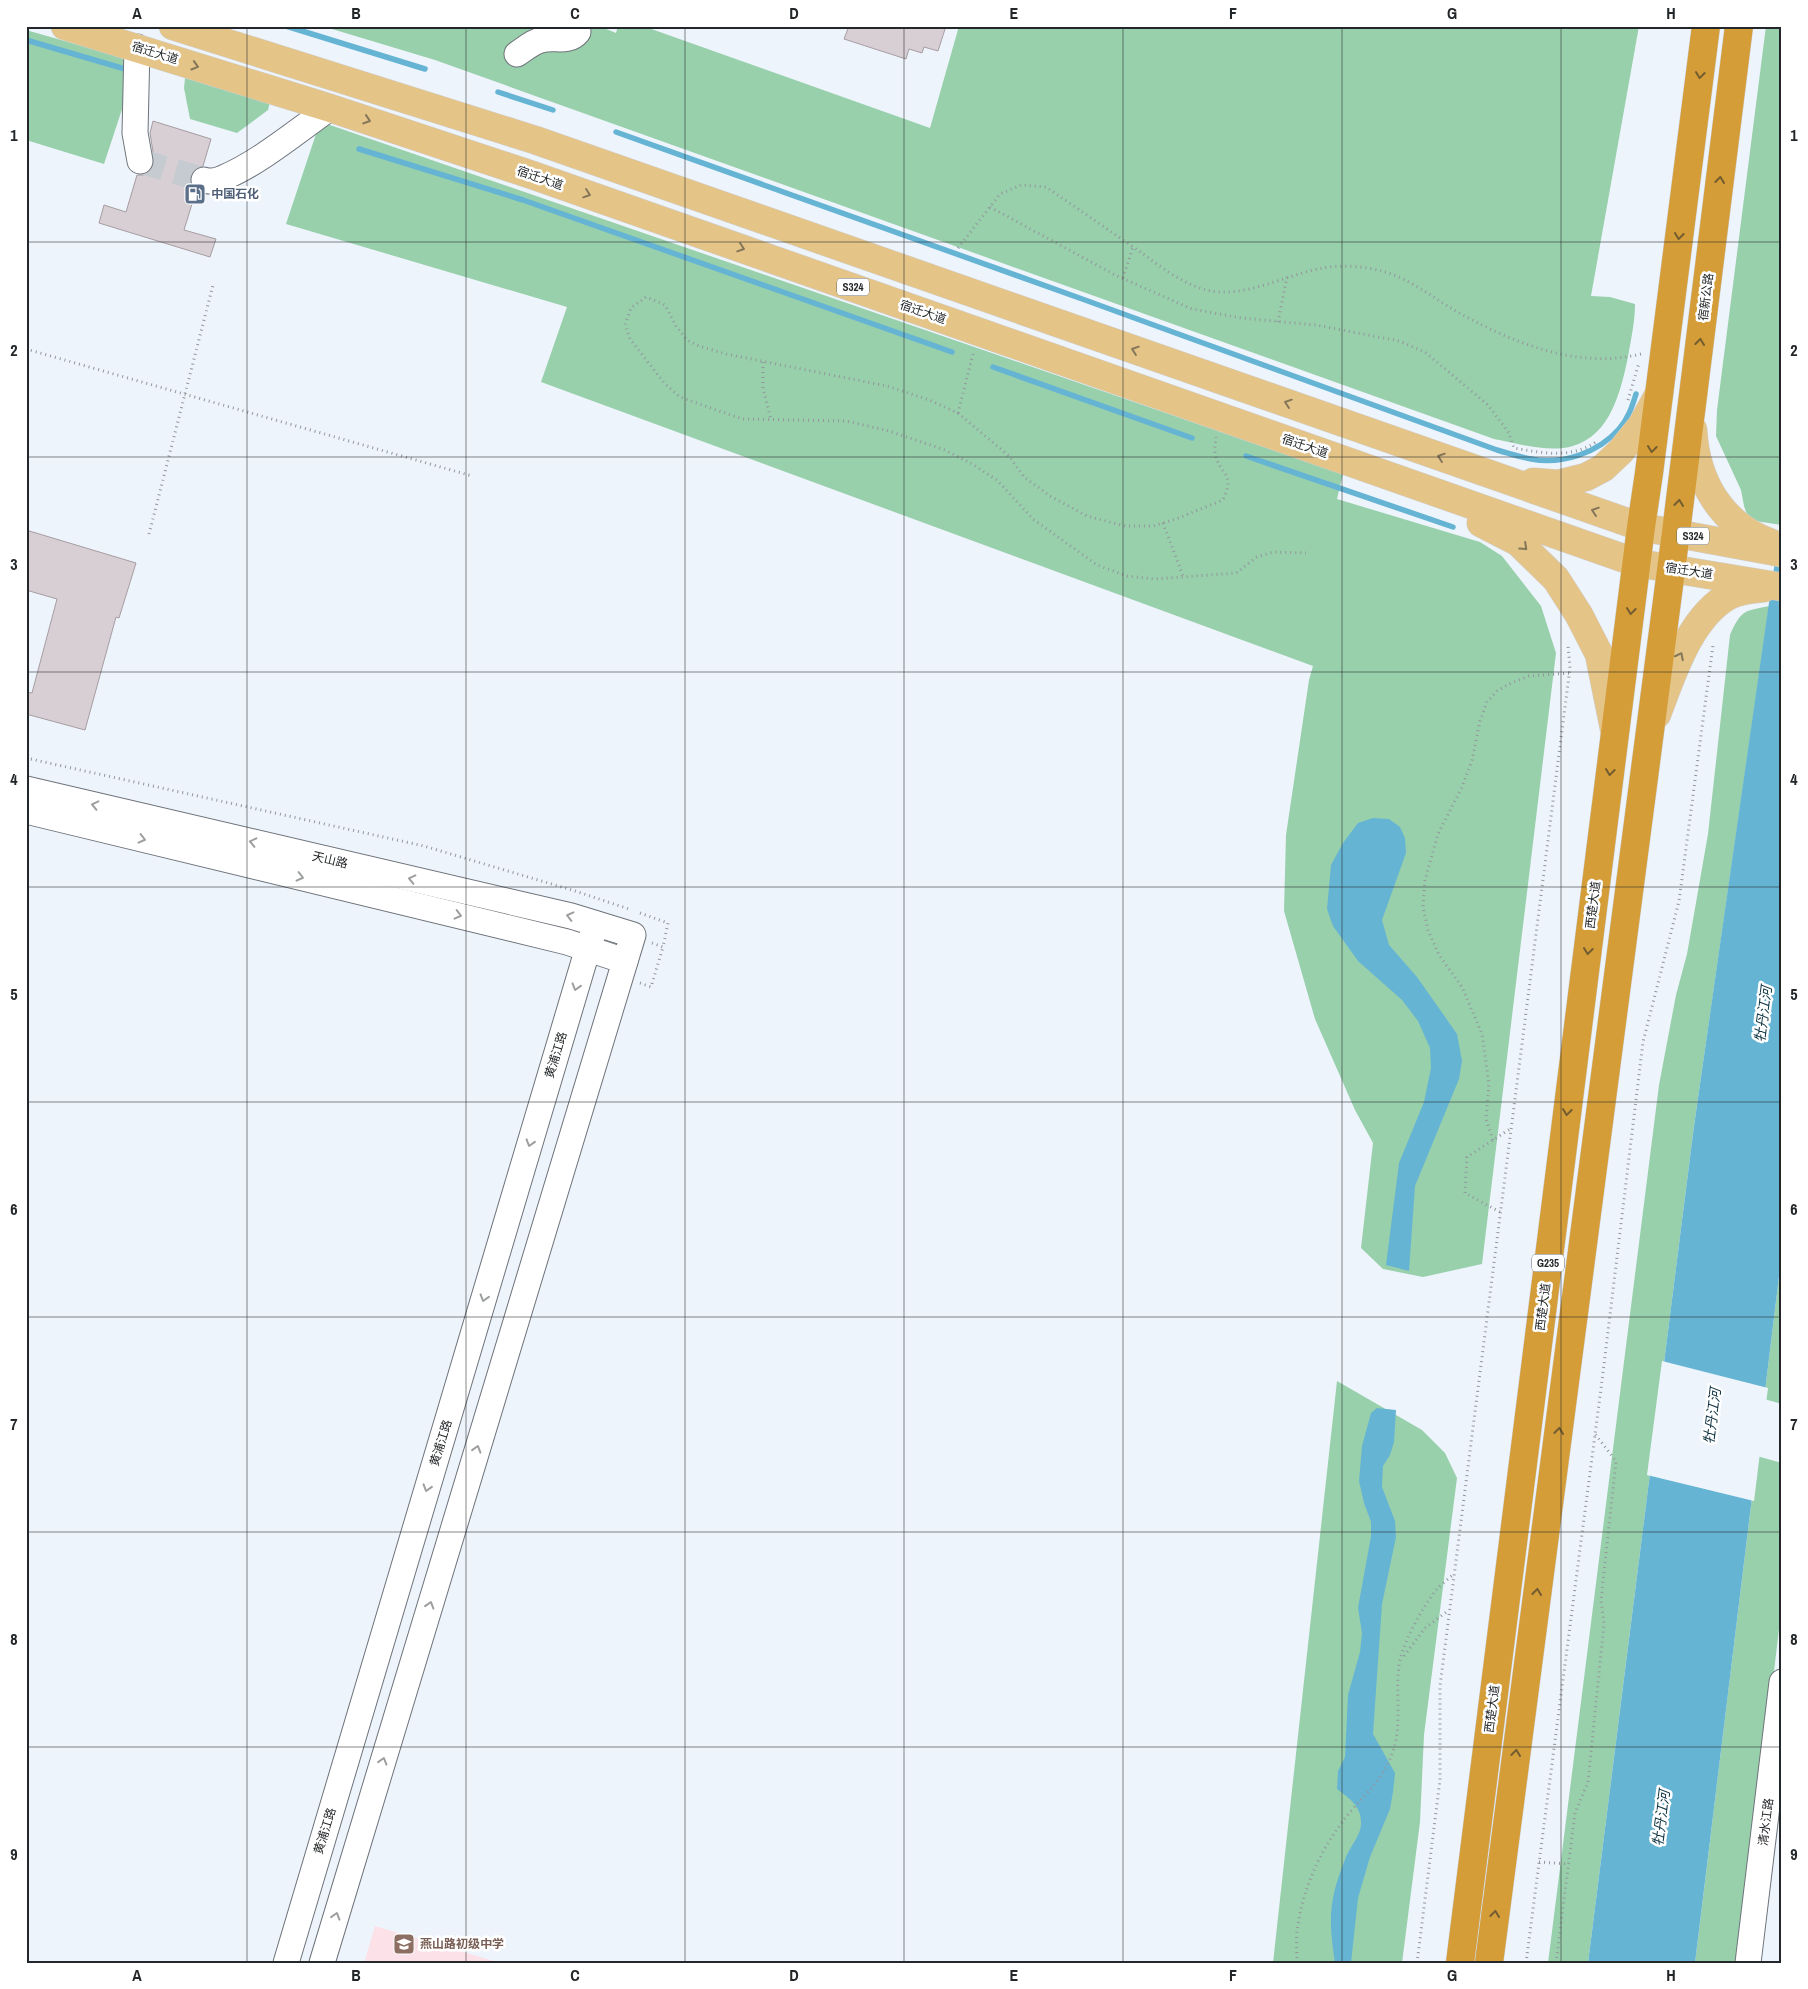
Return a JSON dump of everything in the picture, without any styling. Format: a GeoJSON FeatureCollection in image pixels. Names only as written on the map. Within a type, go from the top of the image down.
{"type":"FeatureCollection","features":[{"type":"Feature","properties":{"kind":"highway"},"geometry":{"type":"LineString","coordinates":[[1637,562],[1706,26]]}},
{"type":"Feature","properties":{"kind":"highway","name":"宿新公路"},"geometry":{"type":"LineString","coordinates":[[1671,568],[1739,26]]}},
{"type":"Feature","properties":{"kind":"highway","name":"西楚大道"},"geometry":{"type":"LineString","coordinates":[[1460,1963],[1637,562]]}},
{"type":"Feature","properties":{"kind":"highway","name":"G235"},"geometry":{"type":"LineString","coordinates":[[1489,1963],[1671,568]]}},
{"type":"Feature","properties":{"kind":"main road","name":"宿迁大道"},"geometry":{"type":"LineString","coordinates":[[65,26],[330,108],[540,177],[1637,562],[1781,586]]}},
{"type":"Feature","properties":{"kind":"main road","name":"S324"},"geometry":{"type":"LineString","coordinates":[[173,26],[542,142],[1641,527],[1782,553]]}},
{"type":"Feature","properties":{"kind":"main road"},"geometry":{"type":"LineString","coordinates":[[1508,480],[1558,484],[1586,477],[1603,468],[1621,451],[1642,425],[1660,393]]}},
{"type":"Feature","properties":{"kind":"main road"},"geometry":{"type":"LineString","coordinates":[[1692,406],[1694,450],[1699,470],[1713,496],[1727,517],[1753,537],[1782,547]]}},
{"type":"Feature","properties":{"kind":"main road"},"geometry":{"type":"LineString","coordinates":[[1388,475],[1518,542],[1556,580],[1579,615],[1599,654],[1615,734]]}},
{"type":"Feature","properties":{"kind":"main road"},"geometry":{"type":"LineString","coordinates":[[1649,734],[1679,659],[1700,623],[1711,610],[1731,595],[1747,589],[1781,586]]}},
{"type":"Feature","properties":{"kind":"street"},"geometry":{"type":"LineString","coordinates":[[518,54],[542,39],[574,37],[578,32],[577,26]]}},
{"type":"Feature","properties":{"kind":"street"},"geometry":{"type":"LineString","coordinates":[[136,47],[135,133],[140,160]]}},
{"type":"Feature","properties":{"kind":"street"},"geometry":{"type":"LineString","coordinates":[[204,180],[214,181],[253,162],[330,108]]}},
{"type":"Feature","properties":{"kind":"street","name":"天山路"},"geometry":{"type":"LineString","coordinates":[[26,789],[596,924],[633,935]]}},
{"type":"Feature","properties":{"kind":"street","name":"天山路"},"geometry":{"type":"LineString","coordinates":[[26,811],[588,948],[625,961]]}},
{"type":"Feature","properties":{"kind":"street","name":"黄浦江路"},"geometry":{"type":"LineString","coordinates":[[286,1963],[596,924]]}},
{"type":"Feature","properties":{"kind":"street"},"geometry":{"type":"LineString","coordinates":[[322,1963],[633,935]]}},
{"type":"Feature","properties":{"kind":"street","name":"清水江路"},"geometry":{"type":"LineString","coordinates":[[1748,1963],[1782,1682]]}},
{"type":"Feature","properties":{"kind":"path"},"geometry":{"type":"LineString","coordinates":[[958,248],[1000,194],[1021,185],[1046,187],[1170,273],[1197,287],[1218,293],[1240,291],[1319,268],[1350,266],[1385,272],[1509,338],[1547,352],[1583,357],[1622,359],[1641,354]]}},
{"type":"Feature","properties":{"kind":"path"},"geometry":{"type":"LineString","coordinates":[[990,207],[1124,278],[1192,308],[1240,318],[1316,325],[1399,341],[1425,352],[1488,405],[1509,433],[1514,448],[1552,455],[1591,445],[1597,440]]}},
{"type":"Feature","properties":{"kind":"path"},"geometry":{"type":"LineString","coordinates":[[1124,278],[1133,248]]}},
{"type":"Feature","properties":{"kind":"path"},"geometry":{"type":"LineString","coordinates":[[1278,322],[1287,277]]}},
{"type":"Feature","properties":{"kind":"path"},"geometry":{"type":"LineString","coordinates":[[148,534],[213,286]]}},
{"type":"Feature","properties":{"kind":"path"},"geometry":{"type":"LineString","coordinates":[[1220,416],[1214,452],[1220,466],[1228,476],[1229,487],[1223,500],[1153,526],[1125,526],[1087,516],[1050,496],[1024,477],[1009,456],[958,413],[929,400],[888,386],[763,362],[699,346],[687,340],[676,326],[665,305],[646,297],[632,308],[625,325],[630,339],[665,384],[680,397],[742,419],[846,421],[888,431],[945,450],[998,480],[1033,518],[1098,565],[1127,576],[1155,579],[1236,573],[1257,558],[1273,552],[1306,553]]}},
{"type":"Feature","properties":{"kind":"path"},"geometry":{"type":"LineString","coordinates":[[958,413],[979,331]]}},
{"type":"Feature","properties":{"kind":"path"},"geometry":{"type":"LineString","coordinates":[[1626,405],[1641,354],[1642,344]]}},
{"type":"Feature","properties":{"kind":"path"},"geometry":{"type":"LineString","coordinates":[[26,349],[472,476]]}},
{"type":"Feature","properties":{"kind":"path"},"geometry":{"type":"LineString","coordinates":[[763,362],[763,388],[771,420]]}},
{"type":"Feature","properties":{"kind":"path"},"geometry":{"type":"LineString","coordinates":[[1163,523],[1183,577]]}},
{"type":"Feature","properties":{"kind":"path"},"geometry":{"type":"LineString","coordinates":[[1417,1963],[1440,1780],[1440,1686],[1510,1128],[1570,673],[1567,642]]}},
{"type":"Feature","properties":{"kind":"path"},"geometry":{"type":"LineString","coordinates":[[1526,1963],[1595,1433],[1643,1042],[1679,901],[1713,644]]}},
{"type":"Feature","properties":{"kind":"path"},"geometry":{"type":"LineString","coordinates":[[1493,1140],[1486,1119],[1488,1084],[1482,1034],[1462,986],[1440,955],[1428,930],[1423,907],[1425,880],[1438,834],[1462,787],[1472,760],[1480,721],[1487,702],[1497,691],[1529,676],[1570,673]]}},
{"type":"Feature","properties":{"kind":"path"},"geometry":{"type":"LineString","coordinates":[[26,758],[424,846],[574,890],[668,923],[663,947],[633,935]]}},
{"type":"Feature","properties":{"kind":"path"},"geometry":{"type":"LineString","coordinates":[[1500,1212],[1465,1193],[1467,1156],[1510,1128]]}},
{"type":"Feature","properties":{"kind":"path"},"geometry":{"type":"LineString","coordinates":[[1556,1963],[1575,1813],[1588,1782],[1604,1624],[1601,1600],[1616,1462],[1595,1433]]}},
{"type":"Feature","properties":{"kind":"path"},"geometry":{"type":"LineString","coordinates":[[1297,1963],[1297,1933],[1304,1897],[1313,1871],[1332,1837],[1350,1813],[1378,1782],[1394,1750],[1398,1730],[1400,1660],[1421,1614],[1437,1589],[1454,1574]]}},
{"type":"Feature","properties":{"kind":"path"},"geometry":{"type":"LineString","coordinates":[[1400,1660],[1425,1628],[1449,1610]]}},
{"type":"Feature","properties":{"kind":"path"},"geometry":{"type":"LineString","coordinates":[[1539,1862],[1569,1864]]}},
{"type":"Feature","properties":{"kind":"shaded area","name":"燕山路初级中学"},"geometry":{"type":"Polygon","coordinates":[[[375,1926],[501,1963],[364,1963],[375,1926]]]}},
{"type":"Feature","properties":{"kind":"green space"},"geometry":{"type":"Polygon","coordinates":[[[322,26],[599,26],[616,33],[618,26],[643,26],[930,128],[959,26],[1639,26],[1591,296],[1610,297],[1635,304],[1632,337],[1622,383],[1618,397],[1605,422],[1597,432],[1573,446],[1554,449],[1494,439],[435,60],[322,26]]]}},
{"type":"Feature","properties":{"kind":"green space"},"geometry":{"type":"Polygon","coordinates":[[[1766,26],[1782,26],[1782,525],[1749,520],[1741,490],[1716,436],[1717,410],[1766,26]]]}},
{"type":"Feature","properties":{"kind":"green space"},"geometry":{"type":"Polygon","coordinates":[[[26,30],[128,59],[128,91],[104,164],[26,140],[26,30]]]}},
{"type":"Feature","properties":{"kind":"green space"},"geometry":{"type":"Polygon","coordinates":[[[185,78],[270,102],[268,110],[237,133],[190,119],[184,88],[185,78]]]}},
{"type":"Feature","properties":{"kind":"green space"},"geometry":{"type":"Polygon","coordinates":[[[330,125],[1343,474],[1337,499],[1480,542],[1502,556],[1541,606],[1556,653],[1482,1264],[1423,1277],[1383,1269],[1361,1248],[1373,1143],[1355,1110],[1315,1019],[1284,911],[1286,835],[1309,680],[1313,666],[541,382],[567,307],[286,224],[318,128],[330,125]]]}},
{"type":"Feature","properties":{"kind":"green space"},"geometry":{"type":"Polygon","coordinates":[[[1769,606],[1694,1126],[1588,1963],[1548,1963],[1659,1085],[1676,995],[1687,954],[1708,834],[1730,635],[1737,621],[1744,613],[1769,606]]]}},
{"type":"Feature","properties":{"kind":"green space"},"geometry":{"type":"Polygon","coordinates":[[[1782,1252],[1782,1404],[1764,1399],[1782,1252]]]}},
{"type":"Feature","properties":{"kind":"green space"},"geometry":{"type":"Polygon","coordinates":[[[1337,1381],[1422,1430],[1445,1453],[1457,1478],[1424,1735],[1420,1822],[1402,1963],[1273,1963],[1337,1381]]]}},
{"type":"Feature","properties":{"kind":"green space"},"geometry":{"type":"Polygon","coordinates":[[[1757,1456],[1782,1463],[1782,1603],[1740,1963],[1695,1963],[1757,1456]]]}},
{"type":"Feature","properties":{"kind":"water","name":"牡丹江河"},"geometry":{"type":"Polygon","coordinates":[[[1782,512],[1782,1252],[1695,1963],[1588,1963],[1694,1126],[1782,512]]]}},
{"type":"Feature","properties":{"kind":"water"},"geometry":{"type":"Polygon","coordinates":[[[1373,818],[1389,819],[1400,827],[1405,838],[1406,853],[1382,920],[1389,945],[1417,977],[1457,1034],[1462,1061],[1459,1079],[1415,1186],[1409,1271],[1386,1265],[1399,1163],[1424,1102],[1431,1068],[1430,1048],[1418,1021],[1402,1000],[1358,961],[1333,926],[1327,909],[1331,865],[1343,843],[1358,823],[1373,818]]]}},
{"type":"Feature","properties":{"kind":"water"},"geometry":{"type":"Polygon","coordinates":[[[1377,1408],[1396,1410],[1394,1442],[1390,1455],[1383,1466],[1382,1487],[1395,1521],[1396,1537],[1382,1604],[1373,1734],[1395,1773],[1390,1809],[1370,1857],[1358,1898],[1351,1963],[1335,1963],[1331,1933],[1333,1897],[1340,1872],[1361,1826],[1357,1807],[1337,1789],[1338,1771],[1345,1757],[1348,1695],[1360,1652],[1362,1633],[1358,1608],[1371,1536],[1371,1522],[1359,1481],[1362,1446],[1371,1413],[1377,1408]]]}},
{"type":"Feature","properties":{"kind":"pier"},"geometry":{"type":"Polygon","coordinates":[[[1662,1361],[1768,1388],[1754,1501],[1647,1475],[1662,1361]]]}},
{"type":"Feature","properties":{"kind":"building"},"geometry":{"type":"Polygon","coordinates":[[[849,26],[946,26],[938,51],[924,47],[922,53],[909,49],[906,59],[844,39],[849,26]]]}},
{"type":"Feature","properties":{"kind":"building"},"geometry":{"type":"Polygon","coordinates":[[[153,121],[211,139],[203,166],[194,170],[190,176],[190,184],[196,191],[184,230],[216,239],[210,257],[99,223],[104,205],[126,212],[137,175],[149,172],[153,166],[154,158],[150,133],[153,121]]]}},
{"type":"Feature","properties":{"kind":"building"},"geometry":{"type":"Polygon","coordinates":[[[26,530],[136,563],[119,618],[116,617],[85,730],[26,714],[26,692],[32,693],[57,599],[26,590],[26,530]]]}},
{"type":"Feature","properties":{"kind":"waterway"},"geometry":{"type":"LineString","coordinates":[[286,26],[425,69]]}},
{"type":"Feature","properties":{"kind":"waterway"},"geometry":{"type":"LineString","coordinates":[[26,40],[125,69]]}},
{"type":"Feature","properties":{"kind":"waterway"},"geometry":{"type":"LineString","coordinates":[[498,92],[553,110]]}},
{"type":"Feature","properties":{"kind":"waterway"},"geometry":{"type":"LineString","coordinates":[[616,132],[1497,450],[1523,457],[1555,460],[1579,455],[1601,445],[1622,425],[1636,394]]}},
{"type":"Feature","properties":{"kind":"waterway"},"geometry":{"type":"LineString","coordinates":[[359,149],[523,200],[952,352]]}},
{"type":"Feature","properties":{"kind":"waterway"},"geometry":{"type":"LineString","coordinates":[[993,367],[1192,438]]}},
{"type":"Feature","properties":{"kind":"waterway"},"geometry":{"type":"LineString","coordinates":[[1246,456],[1453,527]]}},
{"type":"Feature","properties":{"kind":"tunnel"},"geometry":{"type":"LineString","coordinates":[[140,161],[204,180]]}},
{"type":"Feature","properties":{"kind":"place","name":"中国石化"},"geometry":{"type":"Point","coordinates":[195,194]}},
{"type":"Feature","properties":{"kind":"place","name":"燕山路初级中学"},"geometry":{"type":"Point","coordinates":[404,1944]}}]}
